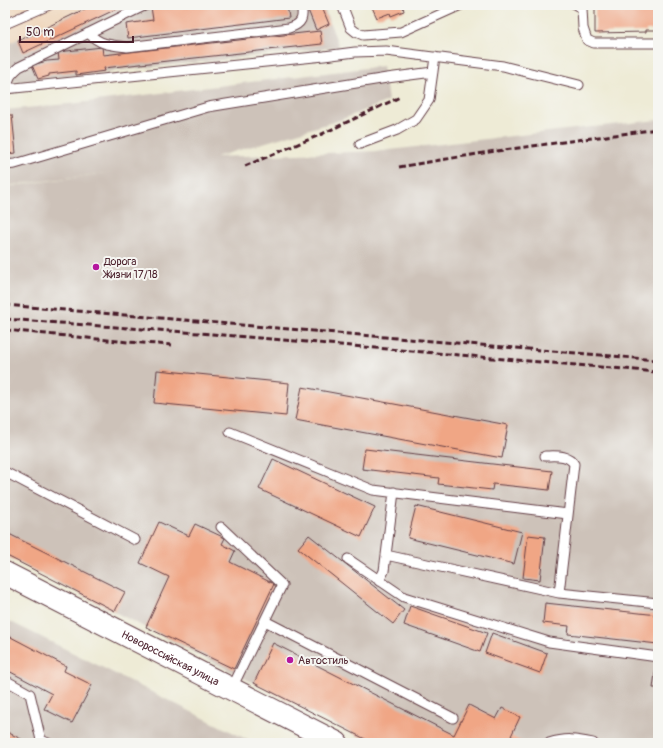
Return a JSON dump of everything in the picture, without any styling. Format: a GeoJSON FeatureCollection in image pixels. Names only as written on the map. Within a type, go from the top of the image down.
{"type":"FeatureCollection","features":[{"type":"Feature","properties":{"kind":"main road","name":"Новороссийская улица"},"geometry":{"type":"LineString","coordinates":[[5,573],[230,693],[318,743]]}},
{"type":"Feature","properties":{"kind":"main road","name":"Новороссийская улица"},"geometry":{"type":"LineString","coordinates":[[5,583],[230,693],[337,743]]}},
{"type":"Feature","properties":{"kind":"lane"},"geometry":{"type":"LineString","coordinates":[[5,24],[49,5]]}},
{"type":"Feature","properties":{"kind":"lane"},"geometry":{"type":"LineString","coordinates":[[146,5],[20,67],[12,73],[6,89],[355,52],[386,51],[503,66],[579,85]]}},
{"type":"Feature","properties":{"kind":"lane"},"geometry":{"type":"LineString","coordinates":[[88,34],[97,41],[110,46],[127,47],[289,28],[297,26],[302,20],[303,12],[301,5]]}},
{"type":"Feature","properties":{"kind":"lane"},"geometry":{"type":"LineString","coordinates":[[342,5],[351,28],[363,35],[401,32],[461,5]]}},
{"type":"Feature","properties":{"kind":"lane"},"geometry":{"type":"LineString","coordinates":[[576,5],[582,8],[583,28],[587,40],[594,43],[658,43]]}},
{"type":"Feature","properties":{"kind":"lane"},"geometry":{"type":"LineString","coordinates":[[360,144],[397,130],[416,119],[429,100],[435,57]]}},
{"type":"Feature","properties":{"kind":"lane"},"geometry":{"type":"LineString","coordinates":[[5,165],[15,164],[208,107],[433,72]]}},
{"type":"Feature","properties":{"kind":"lane"},"geometry":{"type":"LineString","coordinates":[[230,432],[373,490],[568,514]]}},
{"type":"Feature","properties":{"kind":"lane"},"geometry":{"type":"LineString","coordinates":[[545,456],[562,456],[572,460],[574,464],[559,593]]}},
{"type":"Feature","properties":{"kind":"lane"},"geometry":{"type":"LineString","coordinates":[[5,472],[135,540]]}},
{"type":"Feature","properties":{"kind":"lane"},"geometry":{"type":"LineString","coordinates":[[379,581],[384,571],[394,492]]}},
{"type":"Feature","properties":{"kind":"lane"},"geometry":{"type":"LineString","coordinates":[[221,528],[282,585],[230,693]]}},
{"type":"Feature","properties":{"kind":"lane"},"geometry":{"type":"LineString","coordinates":[[386,555],[559,593],[658,603]]}},
{"type":"Feature","properties":{"kind":"lane"},"geometry":{"type":"LineString","coordinates":[[348,559],[404,597],[549,642],[658,657]]}},
{"type":"Feature","properties":{"kind":"lane"},"geometry":{"type":"LineString","coordinates":[[265,621],[453,718]]}},
{"type":"Feature","properties":{"kind":"lane"},"geometry":{"type":"LineString","coordinates":[[5,680],[30,694],[41,740],[48,743]]}},
{"type":"Feature","properties":{"kind":"lane"},"geometry":{"type":"LineString","coordinates":[[548,743],[576,739],[593,743]]}},
{"type":"Feature","properties":{"kind":"shaded area"},"geometry":{"type":"Polygon","coordinates":[[[5,5],[90,5],[5,45],[5,5]]]}},
{"type":"Feature","properties":{"kind":"shaded area"},"geometry":{"type":"Polygon","coordinates":[[[90,5],[323,5],[339,47],[5,83],[5,45],[90,5]]]}},
{"type":"Feature","properties":{"kind":"shaded area"},"geometry":{"type":"Polygon","coordinates":[[[383,66],[388,101],[340,120],[216,157],[381,151],[658,120],[658,743],[371,743],[5,556],[5,187],[113,172],[5,186],[5,110],[79,103],[383,66]]]}},
{"type":"Feature","properties":{"kind":"shaded area"},"geometry":{"type":"Polygon","coordinates":[[[5,619],[254,743],[5,743],[5,619]]]}},
{"type":"Feature","properties":{"kind":"building"},"geometry":{"type":"Polygon","coordinates":[[[93,5],[125,5],[23,53],[18,41],[93,5]]]}},
{"type":"Feature","properties":{"kind":"building"},"geometry":{"type":"Polygon","coordinates":[[[169,5],[287,5],[289,18],[128,38],[126,24],[153,20],[151,7],[169,5]]]}},
{"type":"Feature","properties":{"kind":"building"},"geometry":{"type":"Polygon","coordinates":[[[306,5],[321,5],[329,24],[316,30],[306,5]]]}},
{"type":"Feature","properties":{"kind":"building"},"geometry":{"type":"Polygon","coordinates":[[[371,5],[408,5],[403,7],[404,11],[391,16],[390,13],[377,18],[371,5]]]}},
{"type":"Feature","properties":{"kind":"building"},"geometry":{"type":"Polygon","coordinates":[[[595,5],[658,5],[658,30],[646,30],[646,32],[595,33],[595,5]]]}},
{"type":"Feature","properties":{"kind":"building"},"geometry":{"type":"Polygon","coordinates":[[[320,31],[322,44],[104,68],[105,71],[76,75],[76,71],[49,74],[49,76],[38,79],[32,65],[47,61],[59,60],[58,52],[102,47],[103,55],[320,31]]]}},
{"type":"Feature","properties":{"kind":"building"},"geometry":{"type":"Polygon","coordinates":[[[5,115],[12,115],[16,153],[5,154],[5,115]]]}},
{"type":"Feature","properties":{"kind":"building"},"geometry":{"type":"Polygon","coordinates":[[[157,370],[289,383],[286,416],[154,403],[157,370]]]}},
{"type":"Feature","properties":{"kind":"building"},"geometry":{"type":"Polygon","coordinates":[[[302,387],[508,425],[502,458],[295,420],[302,387]]]}},
{"type":"Feature","properties":{"kind":"building"},"geometry":{"type":"Polygon","coordinates":[[[365,449],[552,471],[549,490],[493,484],[492,490],[438,484],[439,478],[362,469],[365,449]]]}},
{"type":"Feature","properties":{"kind":"building"},"geometry":{"type":"Polygon","coordinates":[[[273,459],[375,507],[361,537],[259,489],[273,459]]]}},
{"type":"Feature","properties":{"kind":"building"},"geometry":{"type":"Polygon","coordinates":[[[416,506],[522,532],[514,564],[408,538],[416,506]]]}},
{"type":"Feature","properties":{"kind":"building"},"geometry":{"type":"Polygon","coordinates":[[[159,522],[189,536],[195,524],[225,538],[222,544],[235,551],[230,562],[274,584],[234,669],[146,627],[169,577],[140,563],[159,522]]]}},
{"type":"Feature","properties":{"kind":"building"},"geometry":{"type":"Polygon","coordinates":[[[5,532],[125,592],[115,611],[5,555],[5,532]]]}},
{"type":"Feature","properties":{"kind":"building"},"geometry":{"type":"Polygon","coordinates":[[[309,535],[404,610],[393,624],[298,548],[309,535]]]}},
{"type":"Feature","properties":{"kind":"building"},"geometry":{"type":"Polygon","coordinates":[[[528,535],[545,537],[540,580],[523,578],[528,535]]]}},
{"type":"Feature","properties":{"kind":"building"},"geometry":{"type":"Polygon","coordinates":[[[545,603],[658,615],[658,644],[568,634],[569,626],[543,623],[545,603]]]}},
{"type":"Feature","properties":{"kind":"building"},"geometry":{"type":"Polygon","coordinates":[[[410,606],[487,633],[480,652],[404,625],[410,606]]]}},
{"type":"Feature","properties":{"kind":"building"},"geometry":{"type":"Polygon","coordinates":[[[492,633],[547,653],[540,673],[485,653],[492,633]]]}},
{"type":"Feature","properties":{"kind":"building"},"geometry":{"type":"Polygon","coordinates":[[[5,634],[66,666],[64,671],[92,685],[72,723],[44,709],[52,694],[5,669],[5,634]]]}},
{"type":"Feature","properties":{"kind":"building"},"geometry":{"type":"Polygon","coordinates":[[[273,643],[454,735],[469,705],[496,719],[502,708],[520,717],[511,736],[522,743],[496,743],[487,738],[485,743],[373,743],[254,683],[273,643]]]}},
{"type":"Feature","properties":{"kind":"building"},"geometry":{"type":"Polygon","coordinates":[[[656,666],[658,667],[658,688],[653,688],[656,666]]]}},
{"type":"Feature","properties":{"kind":"building"},"geometry":{"type":"Polygon","coordinates":[[[5,731],[29,743],[5,743],[5,731]]]}},
{"type":"Feature","properties":{"kind":"railway"},"geometry":{"type":"LineString","coordinates":[[245,166],[322,134],[400,97]]}},
{"type":"Feature","properties":{"kind":"railway"},"geometry":{"type":"LineString","coordinates":[[399,167],[489,152],[658,129]]}},
{"type":"Feature","properties":{"kind":"railway"},"geometry":{"type":"LineString","coordinates":[[5,305],[658,360]]}},
{"type":"Feature","properties":{"kind":"railway"},"geometry":{"type":"LineString","coordinates":[[5,319],[212,334],[658,372]]}},
{"type":"Feature","properties":{"kind":"railway"},"geometry":{"type":"LineString","coordinates":[[5,330],[172,345]]}},
{"type":"Feature","properties":{"kind":"place","name":"Дорога Жизни 17/18"},"geometry":{"type":"Point","coordinates":[96,267]}},
{"type":"Feature","properties":{"kind":"place","name":"Автостиль"},"geometry":{"type":"Point","coordinates":[290,660]}}]}
